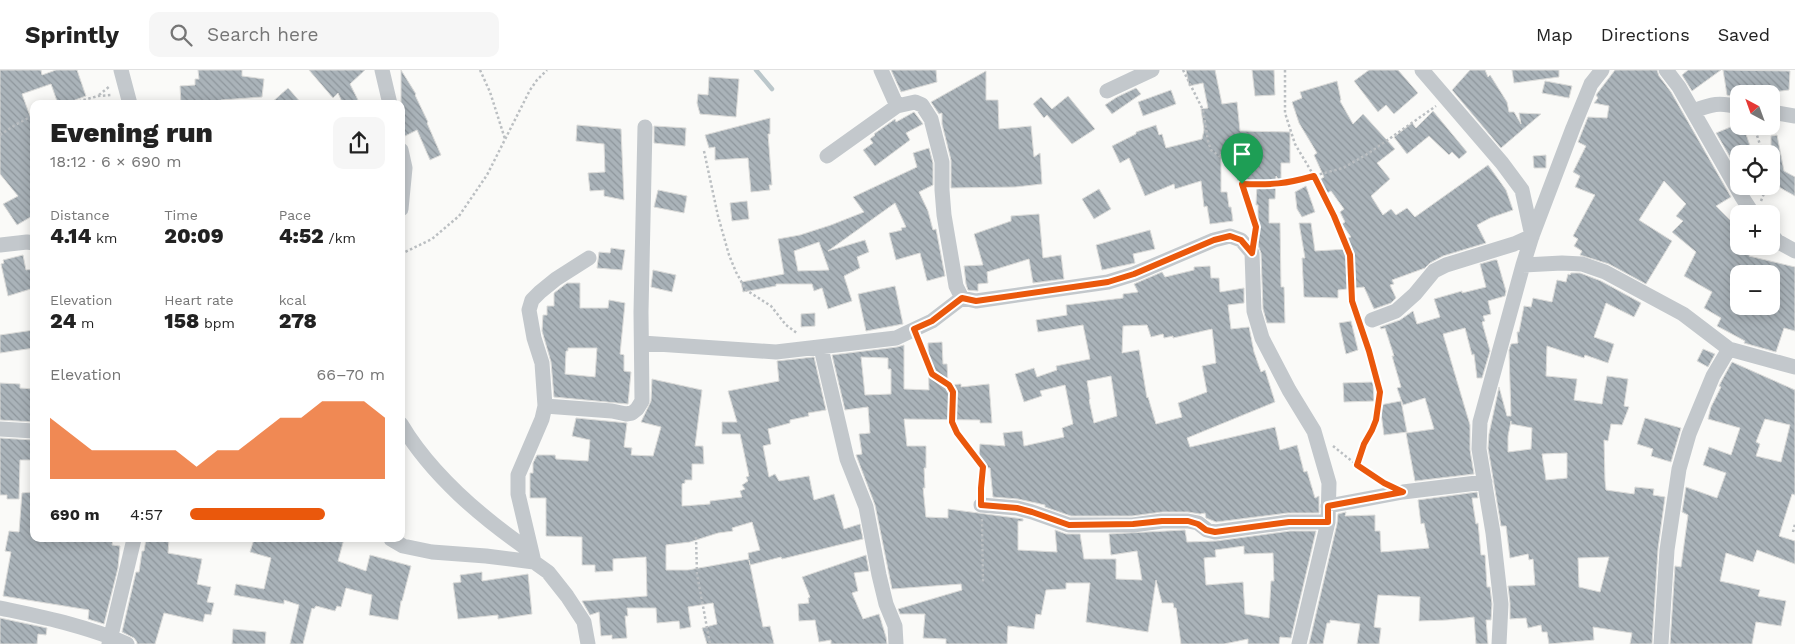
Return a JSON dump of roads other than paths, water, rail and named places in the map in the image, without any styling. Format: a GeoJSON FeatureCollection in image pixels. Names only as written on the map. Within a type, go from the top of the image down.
{"type":"FeatureCollection","features":[{"type":"Feature","properties":{"kind":"street"},"geometry":{"type":"LineString","coordinates":[[121,70],[129,100]]}},
{"type":"Feature","properties":{"kind":"street"},"geometry":{"type":"LineString","coordinates":[[382,70],[389,100]]}},
{"type":"Feature","properties":{"kind":"street"},"geometry":{"type":"LineString","coordinates":[[881,70],[896,106]]}},
{"type":"Feature","properties":{"kind":"street"},"geometry":{"type":"LineString","coordinates":[[1107,91],[1152,70]]}},
{"type":"Feature","properties":{"kind":"street"},"geometry":{"type":"LineString","coordinates":[[1422,70],[1522,190],[1532,236]]}},
{"type":"Feature","properties":{"kind":"street"},"geometry":{"type":"LineString","coordinates":[[1499,644],[1501,604],[1479,449],[1480,422],[1532,236],[1587,92],[1602,70]]}},
{"type":"Feature","properties":{"kind":"street"},"geometry":{"type":"LineString","coordinates":[[1666,70],[1679,87],[1748,205]]}},
{"type":"Feature","properties":{"kind":"street"},"geometry":{"type":"LineString","coordinates":[[827,156],[896,106],[915,102],[922,105],[931,120],[942,162],[942,190],[948,241],[956,286],[962,298]]}},
{"type":"Feature","properties":{"kind":"street"},"geometry":{"type":"LineString","coordinates":[[1693,111],[1711,104],[1730,105]]}},
{"type":"Feature","properties":{"kind":"street"},"geometry":{"type":"LineString","coordinates":[[1780,114],[1795,116]]}},
{"type":"Feature","properties":{"kind":"street"},"geometry":{"type":"LineString","coordinates":[[545,406],[612,411],[626,414],[637,409],[642,401],[645,127]]}},
{"type":"Feature","properties":{"kind":"street"},"geometry":{"type":"LineString","coordinates":[[642,343],[776,352],[896,338],[932,321],[962,298],[976,301],[1108,282],[1134,274],[1214,240],[1230,236],[1241,240],[1252,253],[1254,311],[1262,338],[1288,390],[1314,431],[1329,483],[1328,522],[1299,644]]}},
{"type":"Feature","properties":{"kind":"street"},"geometry":{"type":"LineString","coordinates":[[1372,320],[1396,311],[1416,294],[1434,271],[1532,236]]}},
{"type":"Feature","properties":{"kind":"street"},"geometry":{"type":"LineString","coordinates":[[0,245],[30,242]]}},
{"type":"Feature","properties":{"kind":"street"},"geometry":{"type":"LineString","coordinates":[[1780,243],[1795,251]]}},
{"type":"Feature","properties":{"kind":"street"},"geometry":{"type":"LineString","coordinates":[[532,556],[518,494],[518,475],[542,419],[545,406],[542,363],[534,338],[529,310],[532,300],[556,279],[589,258]]}},
{"type":"Feature","properties":{"kind":"street"},"geometry":{"type":"LineString","coordinates":[[1523,266],[1562,263],[1582,264],[1605,272],[1683,314],[1729,349],[1795,367]]}},
{"type":"Feature","properties":{"kind":"street"},"geometry":{"type":"LineString","coordinates":[[821,348],[847,459],[866,507],[886,604],[895,626],[896,644]]}},
{"type":"Feature","properties":{"kind":"street"},"geometry":{"type":"LineString","coordinates":[[1660,644],[1667,550],[1679,469],[1689,434],[1714,376],[1729,349]]}},
{"type":"Feature","properties":{"kind":"street"},"geometry":{"type":"LineString","coordinates":[[0,429],[30,431]]}},
{"type":"Feature","properties":{"kind":"street"},"geometry":{"type":"LineString","coordinates":[[405,430],[414,445],[446,482],[548,572],[584,622],[588,644]]}},
{"type":"Feature","properties":{"kind":"street"},"geometry":{"type":"LineString","coordinates":[[1328,506],[1403,492],[1484,482]]}},
{"type":"Feature","properties":{"kind":"street"},"geometry":{"type":"LineString","coordinates":[[981,505],[1017,508],[1069,525],[1188,521],[1198,524],[1206,530],[1215,532],[1289,522],[1328,522]]}},
{"type":"Feature","properties":{"kind":"street"},"geometry":{"type":"LineString","coordinates":[[109,640],[133,542]]}},
{"type":"Feature","properties":{"kind":"street"},"geometry":{"type":"LineString","coordinates":[[396,542],[403,546],[432,552],[486,556],[532,556]]}},
{"type":"Feature","properties":{"kind":"street"},"geometry":{"type":"LineString","coordinates":[[0,608],[28,614],[127,644]]}},
{"type":"Feature","properties":{"kind":"waterway"},"geometry":{"type":"LineString","coordinates":[[756,70],[772,89]]}}]}
